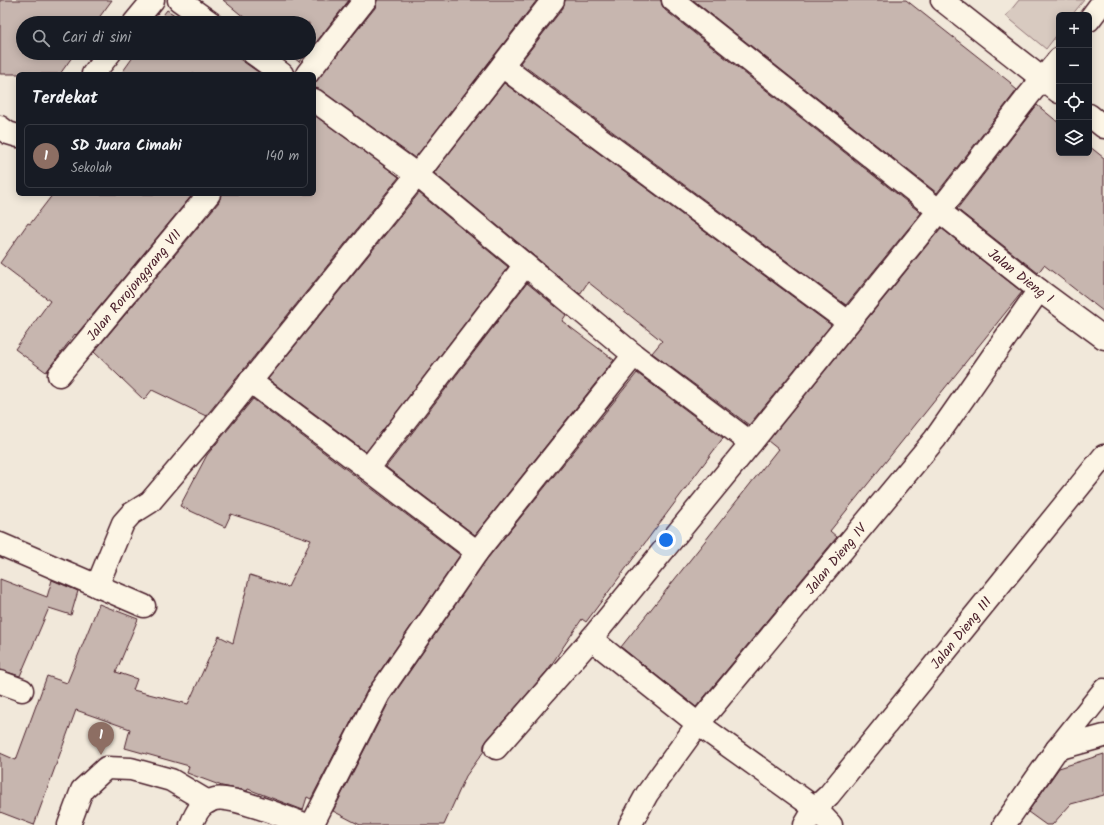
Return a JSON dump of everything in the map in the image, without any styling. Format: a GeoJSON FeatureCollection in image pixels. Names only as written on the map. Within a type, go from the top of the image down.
{"type":"FeatureCollection","features":[{"type":"Feature","properties":{"kind":"street"},"geometry":{"type":"LineString","coordinates":[[140,16],[153,0]]}},
{"type":"Feature","properties":{"kind":"street"},"geometry":{"type":"LineString","coordinates":[[179,0],[201,16]]}},
{"type":"Feature","properties":{"kind":"street"},"geometry":{"type":"LineString","coordinates":[[309,72],[365,0]]}},
{"type":"Feature","properties":{"kind":"street"},"geometry":{"type":"LineString","coordinates":[[97,586],[123,523],[131,514],[150,502],[250,381],[417,175],[552,0]]}},
{"type":"Feature","properties":{"kind":"street","name":"Jalan Dieng I"},"geometry":{"type":"LineString","coordinates":[[673,0],[1038,290],[1104,338]]}},
{"type":"Feature","properties":{"kind":"street"},"geometry":{"type":"LineString","coordinates":[[942,0],[1051,86]]}},
{"type":"Feature","properties":{"kind":"street"},"geometry":{"type":"LineString","coordinates":[[1092,16],[1104,0]]}},
{"type":"Feature","properties":{"kind":"street"},"geometry":{"type":"LineString","coordinates":[[95,72],[104,60]]}},
{"type":"Feature","properties":{"kind":"street"},"geometry":{"type":"LineString","coordinates":[[263,60],[279,72]]}},
{"type":"Feature","properties":{"kind":"street"},"geometry":{"type":"LineString","coordinates":[[502,66],[848,322]]}},
{"type":"Feature","properties":{"kind":"street"},"geometry":{"type":"LineString","coordinates":[[1051,86],[1056,69]]}},
{"type":"Feature","properties":{"kind":"street"},"geometry":{"type":"LineString","coordinates":[[496,748],[591,639],[751,443],[939,211],[1029,95],[1051,86]]}},
{"type":"Feature","properties":{"kind":"street"},"geometry":{"type":"LineString","coordinates":[[316,101],[417,175],[634,355],[751,443]]}},
{"type":"Feature","properties":{"kind":"street"},"geometry":{"type":"LineString","coordinates":[[1092,117],[1104,127]]}},
{"type":"Feature","properties":{"kind":"street"},"geometry":{"type":"LineString","coordinates":[[0,127],[8,133],[16,135]]}},
{"type":"Feature","properties":{"kind":"street","name":"Jalan Rorojonggrang VII"},"geometry":{"type":"LineString","coordinates":[[59,375],[207,196]]}},
{"type":"Feature","properties":{"kind":"street"},"geometry":{"type":"LineString","coordinates":[[368,469],[525,265]]}},
{"type":"Feature","properties":{"kind":"street","name":"Jalan Dieng IV"},"geometry":{"type":"LineString","coordinates":[[630,825],[647,794],[698,724],[935,439],[1038,290]]}},
{"type":"Feature","properties":{"kind":"street"},"geometry":{"type":"LineString","coordinates":[[312,825],[379,694],[477,552],[634,355]]}},
{"type":"Feature","properties":{"kind":"street"},"geometry":{"type":"LineString","coordinates":[[250,381],[477,552]]}},
{"type":"Feature","properties":{"kind":"street","name":"Jalan Dieng III"},"geometry":{"type":"LineString","coordinates":[[810,817],[1104,456]]}},
{"type":"Feature","properties":{"kind":"street"},"geometry":{"type":"LineString","coordinates":[[0,544],[144,606]]}},
{"type":"Feature","properties":{"kind":"street"},"geometry":{"type":"LineString","coordinates":[[591,639],[698,724],[810,817],[831,825]]}},
{"type":"Feature","properties":{"kind":"street"},"geometry":{"type":"LineString","coordinates":[[0,682],[22,690]]}},
{"type":"Feature","properties":{"kind":"street"},"geometry":{"type":"LineString","coordinates":[[1004,825],[1057,749],[1104,690]]}},
{"type":"Feature","properties":{"kind":"street"},"geometry":{"type":"LineString","coordinates":[[1057,749],[1104,736]]}},
{"type":"Feature","properties":{"kind":"street"},"geometry":{"type":"LineString","coordinates":[[69,825],[82,790],[106,768],[131,768],[171,780],[208,802]]}},
{"type":"Feature","properties":{"kind":"street"},"geometry":{"type":"LineString","coordinates":[[191,825],[197,811],[208,802],[216,799],[231,799],[306,825]]}},
{"type":"Feature","properties":{"kind":"shaded area"},"geometry":{"type":"Polygon","coordinates":[[[1019,0],[1084,0],[1074,12],[1056,12],[1056,36],[1046,49],[1006,16],[1019,0]]]}},
{"type":"Feature","properties":{"kind":"building"},"geometry":{"type":"Polygon","coordinates":[[[0,0],[112,0],[100,16],[16,16],[16,60],[70,60],[61,72],[16,72],[16,74],[0,74],[0,0]]]}},
{"type":"Feature","properties":{"kind":"building"},"geometry":{"type":"Polygon","coordinates":[[[223,0],[349,0],[316,42],[316,16],[242,16],[223,0]]]}},
{"type":"Feature","properties":{"kind":"building"},"geometry":{"type":"Polygon","coordinates":[[[377,0],[537,0],[415,158],[321,90],[316,89],[316,82],[375,8],[377,0]]]}},
{"type":"Feature","properties":{"kind":"building"},"geometry":{"type":"Polygon","coordinates":[[[565,0],[661,0],[665,10],[921,213],[846,305],[520,63],[563,8],[565,0]]]}},
{"type":"Feature","properties":{"kind":"building"},"geometry":{"type":"Polygon","coordinates":[[[693,0],[906,0],[1011,83],[1010,84],[1017,90],[937,193],[693,0]]]}},
{"type":"Feature","properties":{"kind":"building"},"geometry":{"type":"Polygon","coordinates":[[[167,10],[176,16],[162,16],[167,10]]]}},
{"type":"Feature","properties":{"kind":"building"},"geometry":{"type":"Polygon","coordinates":[[[131,60],[241,60],[258,72],[122,72],[131,60]]]}},
{"type":"Feature","properties":{"kind":"building"},"geometry":{"type":"Polygon","coordinates":[[[504,83],[831,325],[749,425],[652,353],[662,341],[588,282],[580,294],[434,173],[504,83]]]}},
{"type":"Feature","properties":{"kind":"building"},"geometry":{"type":"Polygon","coordinates":[[[1037,105],[1056,121],[1056,156],[1092,156],[1092,148],[1104,158],[1104,312],[1044,265],[1038,273],[957,209],[1037,105]]]}},
{"type":"Feature","properties":{"kind":"building"},"geometry":{"type":"Polygon","coordinates":[[[316,116],[399,177],[206,416],[152,390],[144,400],[94,352],[219,202],[220,196],[316,196],[316,116]]]}},
{"type":"Feature","properties":{"kind":"building"},"geometry":{"type":"Polygon","coordinates":[[[419,193],[508,267],[366,452],[268,379],[419,193]]]}},
{"type":"Feature","properties":{"kind":"building"},"geometry":{"type":"Polygon","coordinates":[[[51,196],[191,196],[76,335],[75,334],[46,372],[15,349],[50,301],[0,263],[28,223],[30,224],[51,196]]]}},
{"type":"Feature","properties":{"kind":"building"},"geometry":{"type":"Polygon","coordinates":[[[941,228],[1022,292],[830,531],[837,537],[696,707],[621,647],[778,449],[768,441],[941,228]]]}},
{"type":"Feature","properties":{"kind":"building"},"geometry":{"type":"Polygon","coordinates":[[[527,283],[566,315],[562,321],[614,360],[475,535],[386,467],[527,283]]]}},
{"type":"Feature","properties":{"kind":"building"},"geometry":{"type":"Polygon","coordinates":[[[637,373],[723,438],[586,622],[582,619],[547,671],[487,740],[484,745],[484,751],[466,776],[444,825],[360,825],[333,811],[390,700],[487,559],[637,373]]]}},
{"type":"Feature","properties":{"kind":"building"},"geometry":{"type":"Polygon","coordinates":[[[253,399],[460,555],[369,687],[311,799],[307,797],[303,810],[248,789],[247,791],[222,786],[187,773],[189,766],[125,748],[130,729],[76,710],[34,825],[0,812],[0,753],[16,760],[47,676],[67,683],[99,604],[138,619],[116,672],[137,679],[133,690],[188,704],[219,636],[233,643],[250,575],[288,587],[311,540],[231,514],[225,527],[180,506],[207,455],[253,399]]]}},
{"type":"Feature","properties":{"kind":"building"},"geometry":{"type":"Polygon","coordinates":[[[0,579],[47,597],[52,580],[78,591],[71,615],[49,608],[20,676],[0,670],[0,579]]]}},
{"type":"Feature","properties":{"kind":"building"},"geometry":{"type":"Polygon","coordinates":[[[1104,754],[1104,795],[1071,804],[1052,825],[1046,825],[1028,812],[1059,768],[1104,754]]]}},
{"type":"Feature","properties":{"kind":"place","name":"SD Juara Cimahi"},"geometry":{"type":"Point","coordinates":[101,755]}}]}
